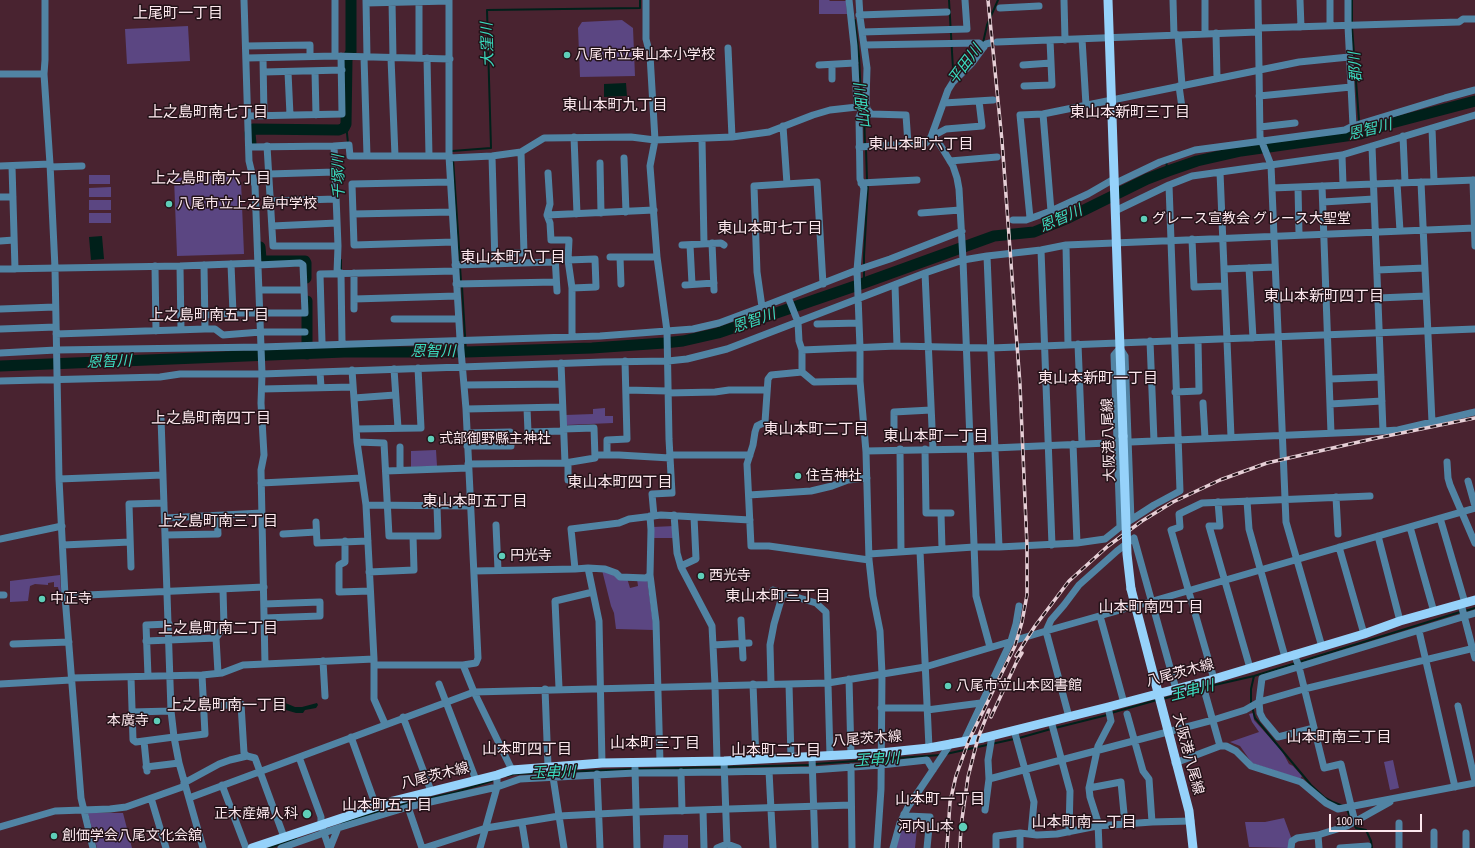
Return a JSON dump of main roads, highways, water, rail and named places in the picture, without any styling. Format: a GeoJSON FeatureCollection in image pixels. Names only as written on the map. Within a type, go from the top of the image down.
{"type":"FeatureCollection","features":[{"type":"Feature","properties":{"kind":"main road","name":"大阪港八尾線"},"geometry":{"type":"LineString","coordinates":[[1108,0],[1127,554],[1131,589],[1191,821],[1193,848]]}},
{"type":"Feature","properties":{"kind":"main road","name":"八尾茨木線"},"geometry":{"type":"LineString","coordinates":[[252,848],[284,837],[322,829],[376,806],[512,770],[602,763],[635,768],[660,762],[723,766],[756,760],[791,758],[812,764],[830,756],[851,755],[881,759],[992,736],[1069,717],[1109,711],[1124,703],[1159,698],[1176,689],[1250,668],[1295,661],[1322,647],[1434,612],[1463,609],[1475,600]]}},
{"type":"Feature","properties":{"kind":"waterway","name":"千塚川"},"geometry":{"type":"LineString","coordinates":[[251,144],[250,133],[253,129],[339,130],[344,128],[346,124],[347,59],[351,52],[351,0]]}},
{"type":"Feature","properties":{"kind":"waterway","name":"大窪川"},"geometry":{"type":"LineString","coordinates":[[452,151],[491,148],[487,10],[640,8],[640,0]]}},
{"type":"Feature","properties":{"kind":"waterway"},"geometry":{"type":"LineString","coordinates":[[949,0],[953,69],[956,76]]}},
{"type":"Feature","properties":{"kind":"waterway","name":"平田川"},"geometry":{"type":"LineString","coordinates":[[983,43],[987,25],[998,0]]}},
{"type":"Feature","properties":{"kind":"waterway","name":"郡川"},"geometry":{"type":"LineString","coordinates":[[1352,0],[1352,23]]}},
{"type":"Feature","properties":{"kind":"waterway","name":"山畑川"},"geometry":{"type":"LineString","coordinates":[[855,20],[862,105]]}},
{"type":"Feature","properties":{"kind":"waterway","name":"郡川"},"geometry":{"type":"LineString","coordinates":[[1352,27],[1360,134]]}},
{"type":"Feature","properties":{"kind":"waterway","name":"平田川"},"geometry":{"type":"LineString","coordinates":[[965,65],[975,53]]}},
{"type":"Feature","properties":{"kind":"waterway","name":"恩智川"},"geometry":{"type":"LineString","coordinates":[[0,366],[344,352],[466,352],[592,348],[683,341],[718,333],[864,283],[994,236],[1034,232],[1066,219],[1147,179],[1197,161],[1241,151],[1360,134],[1388,124],[1475,101]]}},
{"type":"Feature","properties":{"kind":"waterway","name":"山畑川"},"geometry":{"type":"LineString","coordinates":[[864,113],[865,144]]}},
{"type":"Feature","properties":{"kind":"waterway","name":"千塚川"},"geometry":{"type":"LineString","coordinates":[[346,124],[348,143]]}},
{"type":"Feature","properties":{"kind":"waterway","name":"山畑川"},"geometry":{"type":"LineString","coordinates":[[866,149],[867,180]]}},
{"type":"Feature","properties":{"kind":"waterway","name":"大窪川"},"geometry":{"type":"LineString","coordinates":[[453,159],[460,262]]}},
{"type":"Feature","properties":{"kind":"waterway"},"geometry":{"type":"LineString","coordinates":[[1166,162],[1168,171]]}},
{"type":"Feature","properties":{"kind":"waterway","name":"山畑川"},"geometry":{"type":"LineString","coordinates":[[864,283],[868,185]]}},
{"type":"Feature","properties":{"kind":"waterway"},"geometry":{"type":"LineString","coordinates":[[260,247],[261,259],[264,261],[305,261],[306,278]]}},
{"type":"Feature","properties":{"kind":"waterway","name":"千塚川"},"geometry":{"type":"LineString","coordinates":[[341,260],[341,271]]}},
{"type":"Feature","properties":{"kind":"waterway","name":"大窪川"},"geometry":{"type":"LineString","coordinates":[[460,267],[461,281]]}},
{"type":"Feature","properties":{"kind":"waterway","name":"大窪川"},"geometry":{"type":"LineString","coordinates":[[462,287],[466,352]]}},
{"type":"Feature","properties":{"kind":"waterway"},"geometry":{"type":"LineString","coordinates":[[307,301],[307,354]]}},
{"type":"Feature","properties":{"kind":"waterway","name":"千塚川"},"geometry":{"type":"LineString","coordinates":[[344,346],[344,352]]}},
{"type":"Feature","properties":{"kind":"waterway","name":"玉串川"},"geometry":{"type":"LineString","coordinates":[[1465,611],[1475,608]]}},
{"type":"Feature","properties":{"kind":"waterway","name":"玉串川"},"geometry":{"type":"LineString","coordinates":[[1163,699],[1197,689],[1254,676],[1460,612]]}},
{"type":"Feature","properties":{"kind":"waterway"},"geometry":{"type":"LineString","coordinates":[[1254,676],[1251,689],[1251,703],[1255,718],[1311,785],[1324,797],[1343,806]]}},
{"type":"Feature","properties":{"kind":"waterway","name":"玉串川"},"geometry":{"type":"LineString","coordinates":[[1111,713],[1157,700]]}},
{"type":"Feature","properties":{"kind":"waterway","name":"玉串川"},"geometry":{"type":"LineString","coordinates":[[1055,728],[1107,715]]}},
{"type":"Feature","properties":{"kind":"waterway","name":"玉串川"},"geometry":{"type":"LineString","coordinates":[[1019,738],[1051,729]]}},
{"type":"Feature","properties":{"kind":"waterway","name":"玉串川"},"geometry":{"type":"LineString","coordinates":[[946,754],[1014,739]]}},
{"type":"Feature","properties":{"kind":"waterway","name":"玉串川"},"geometry":{"type":"LineString","coordinates":[[815,764],[940,755]]}},
{"type":"Feature","properties":{"kind":"waterway","name":"玉串川"},"geometry":{"type":"LineString","coordinates":[[637,769],[810,765]]}},
{"type":"Feature","properties":{"kind":"waterway","name":"玉串川"},"geometry":{"type":"LineString","coordinates":[[507,776],[514,774],[633,769]]}},
{"type":"Feature","properties":{"kind":"waterway","name":"玉串川"},"geometry":{"type":"LineString","coordinates":[[342,823],[404,804],[456,792],[492,781]]}},
{"type":"Feature","properties":{"kind":"waterway"},"geometry":{"type":"LineString","coordinates":[[1347,809],[1350,818]]}},
{"type":"Feature","properties":{"kind":"waterway"},"geometry":{"type":"LineString","coordinates":[[1354,825],[1356,828],[1366,830],[1371,841],[1372,848]]}},
{"type":"Feature","properties":{"kind":"waterway","name":"玉串川"},"geometry":{"type":"LineString","coordinates":[[269,848],[296,839]]}},
{"type":"Feature","properties":{"kind":"railway"},"geometry":{"type":"LineString","coordinates":[[947,848],[950,802],[956,776],[969,740],[1015,646],[1022,622],[1027,595],[1027,546],[1020,385],[1002,141],[988,0]]}},
{"type":"Feature","properties":{"kind":"railway"},"geometry":{"type":"LineString","coordinates":[[1016,656],[1035,626],[1069,581],[1108,546],[1142,521],[1173,502],[1220,480],[1267,463],[1372,439],[1475,418]]}},
{"type":"Feature","properties":{"kind":"railway"},"geometry":{"type":"LineString","coordinates":[[991,717],[1022,653]]}},
{"type":"Feature","properties":{"kind":"railway"},"geometry":{"type":"LineString","coordinates":[[960,848],[961,826],[968,777],[978,738],[989,710]]}},
{"type":"Feature","properties":{"kind":"place","name":"八尾市立東山本小学校"},"geometry":{"type":"Point","coordinates":[567,55]}},
{"type":"Feature","properties":{"kind":"place","name":"八尾市立上之島中学校"},"geometry":{"type":"Point","coordinates":[169,204]}},
{"type":"Feature","properties":{"kind":"place","name":"グレース宣教会 グレース大聖堂"},"geometry":{"type":"Point","coordinates":[1144,219]}},
{"type":"Feature","properties":{"kind":"place","name":"式部御野縣主神社"},"geometry":{"type":"Point","coordinates":[431,439]}},
{"type":"Feature","properties":{"kind":"place","name":"住吉神社"},"geometry":{"type":"Point","coordinates":[798,476]}},
{"type":"Feature","properties":{"kind":"place","name":"円光寺"},"geometry":{"type":"Point","coordinates":[502,556]}},
{"type":"Feature","properties":{"kind":"place","name":"西光寺"},"geometry":{"type":"Point","coordinates":[701,576]}},
{"type":"Feature","properties":{"kind":"place","name":"中正寺"},"geometry":{"type":"Point","coordinates":[42,599]}},
{"type":"Feature","properties":{"kind":"place","name":"八尾市立山本図書館"},"geometry":{"type":"Point","coordinates":[948,686]}},
{"type":"Feature","properties":{"kind":"place","name":"本廣寺"},"geometry":{"type":"Point","coordinates":[157,721]}},
{"type":"Feature","properties":{"kind":"place","name":"正木産婦人科"},"geometry":{"type":"Point","coordinates":[307,814]}},
{"type":"Feature","properties":{"kind":"place","name":"河内山本"},"geometry":{"type":"Point","coordinates":[963,827]}},
{"type":"Feature","properties":{"kind":"place","name":"創価学会八尾文化会舘"},"geometry":{"type":"Point","coordinates":[54,836]}},
{"type":"Feature","properties":{"kind":"district","name":"上尾町一丁目"},"geometry":{"type":"Point","coordinates":[178,14]}},
{"type":"Feature","properties":{"kind":"district","name":"東山本町九丁目"},"geometry":{"type":"Point","coordinates":[615,106]}},
{"type":"Feature","properties":{"kind":"district","name":"上之島町南七丁目"},"geometry":{"type":"Point","coordinates":[208,113]}},
{"type":"Feature","properties":{"kind":"district","name":"東山本新町三丁目"},"geometry":{"type":"Point","coordinates":[1130,113]}},
{"type":"Feature","properties":{"kind":"district","name":"東山本町六丁目"},"geometry":{"type":"Point","coordinates":[921,145]}},
{"type":"Feature","properties":{"kind":"district","name":"上之島町南六丁目"},"geometry":{"type":"Point","coordinates":[211,179]}},
{"type":"Feature","properties":{"kind":"district","name":"東山本町七丁目"},"geometry":{"type":"Point","coordinates":[770,229]}},
{"type":"Feature","properties":{"kind":"district","name":"東山本町八丁目"},"geometry":{"type":"Point","coordinates":[513,258]}},
{"type":"Feature","properties":{"kind":"district","name":"東山本新町四丁目"},"geometry":{"type":"Point","coordinates":[1324,297]}},
{"type":"Feature","properties":{"kind":"district","name":"上之島町南五丁目"},"geometry":{"type":"Point","coordinates":[209,316]}},
{"type":"Feature","properties":{"kind":"district","name":"東山本新町一丁目"},"geometry":{"type":"Point","coordinates":[1098,379]}},
{"type":"Feature","properties":{"kind":"district","name":"上之島町南四丁目"},"geometry":{"type":"Point","coordinates":[211,419]}},
{"type":"Feature","properties":{"kind":"district","name":"東山本町二丁目"},"geometry":{"type":"Point","coordinates":[816,430]}},
{"type":"Feature","properties":{"kind":"district","name":"東山本町一丁目"},"geometry":{"type":"Point","coordinates":[936,437]}},
{"type":"Feature","properties":{"kind":"district","name":"東山本町四丁目"},"geometry":{"type":"Point","coordinates":[620,483]}},
{"type":"Feature","properties":{"kind":"district","name":"東山本町五丁目"},"geometry":{"type":"Point","coordinates":[475,502]}},
{"type":"Feature","properties":{"kind":"district","name":"上之島町南三丁目"},"geometry":{"type":"Point","coordinates":[218,522]}},
{"type":"Feature","properties":{"kind":"district","name":"東山本町三丁目"},"geometry":{"type":"Point","coordinates":[778,597]}},
{"type":"Feature","properties":{"kind":"district","name":"山本町南四丁目"},"geometry":{"type":"Point","coordinates":[1151,608]}},
{"type":"Feature","properties":{"kind":"district","name":"上之島町南二丁目"},"geometry":{"type":"Point","coordinates":[218,629]}},
{"type":"Feature","properties":{"kind":"district","name":"上之島町南一丁目"},"geometry":{"type":"Point","coordinates":[227,706]}},
{"type":"Feature","properties":{"kind":"district","name":"山本町南三丁目"},"geometry":{"type":"Point","coordinates":[1339,738]}},
{"type":"Feature","properties":{"kind":"district","name":"山本町三丁目"},"geometry":{"type":"Point","coordinates":[655,744]}},
{"type":"Feature","properties":{"kind":"district","name":"山本町四丁目"},"geometry":{"type":"Point","coordinates":[527,750]}},
{"type":"Feature","properties":{"kind":"district","name":"山本町二丁目"},"geometry":{"type":"Point","coordinates":[776,751]}},
{"type":"Feature","properties":{"kind":"district","name":"山本町一丁目"},"geometry":{"type":"Point","coordinates":[940,800]}},
{"type":"Feature","properties":{"kind":"district","name":"山本町五丁目"},"geometry":{"type":"Point","coordinates":[387,806]}},
{"type":"Feature","properties":{"kind":"district","name":"山本町南一丁目"},"geometry":{"type":"Point","coordinates":[1084,823]}}]}
